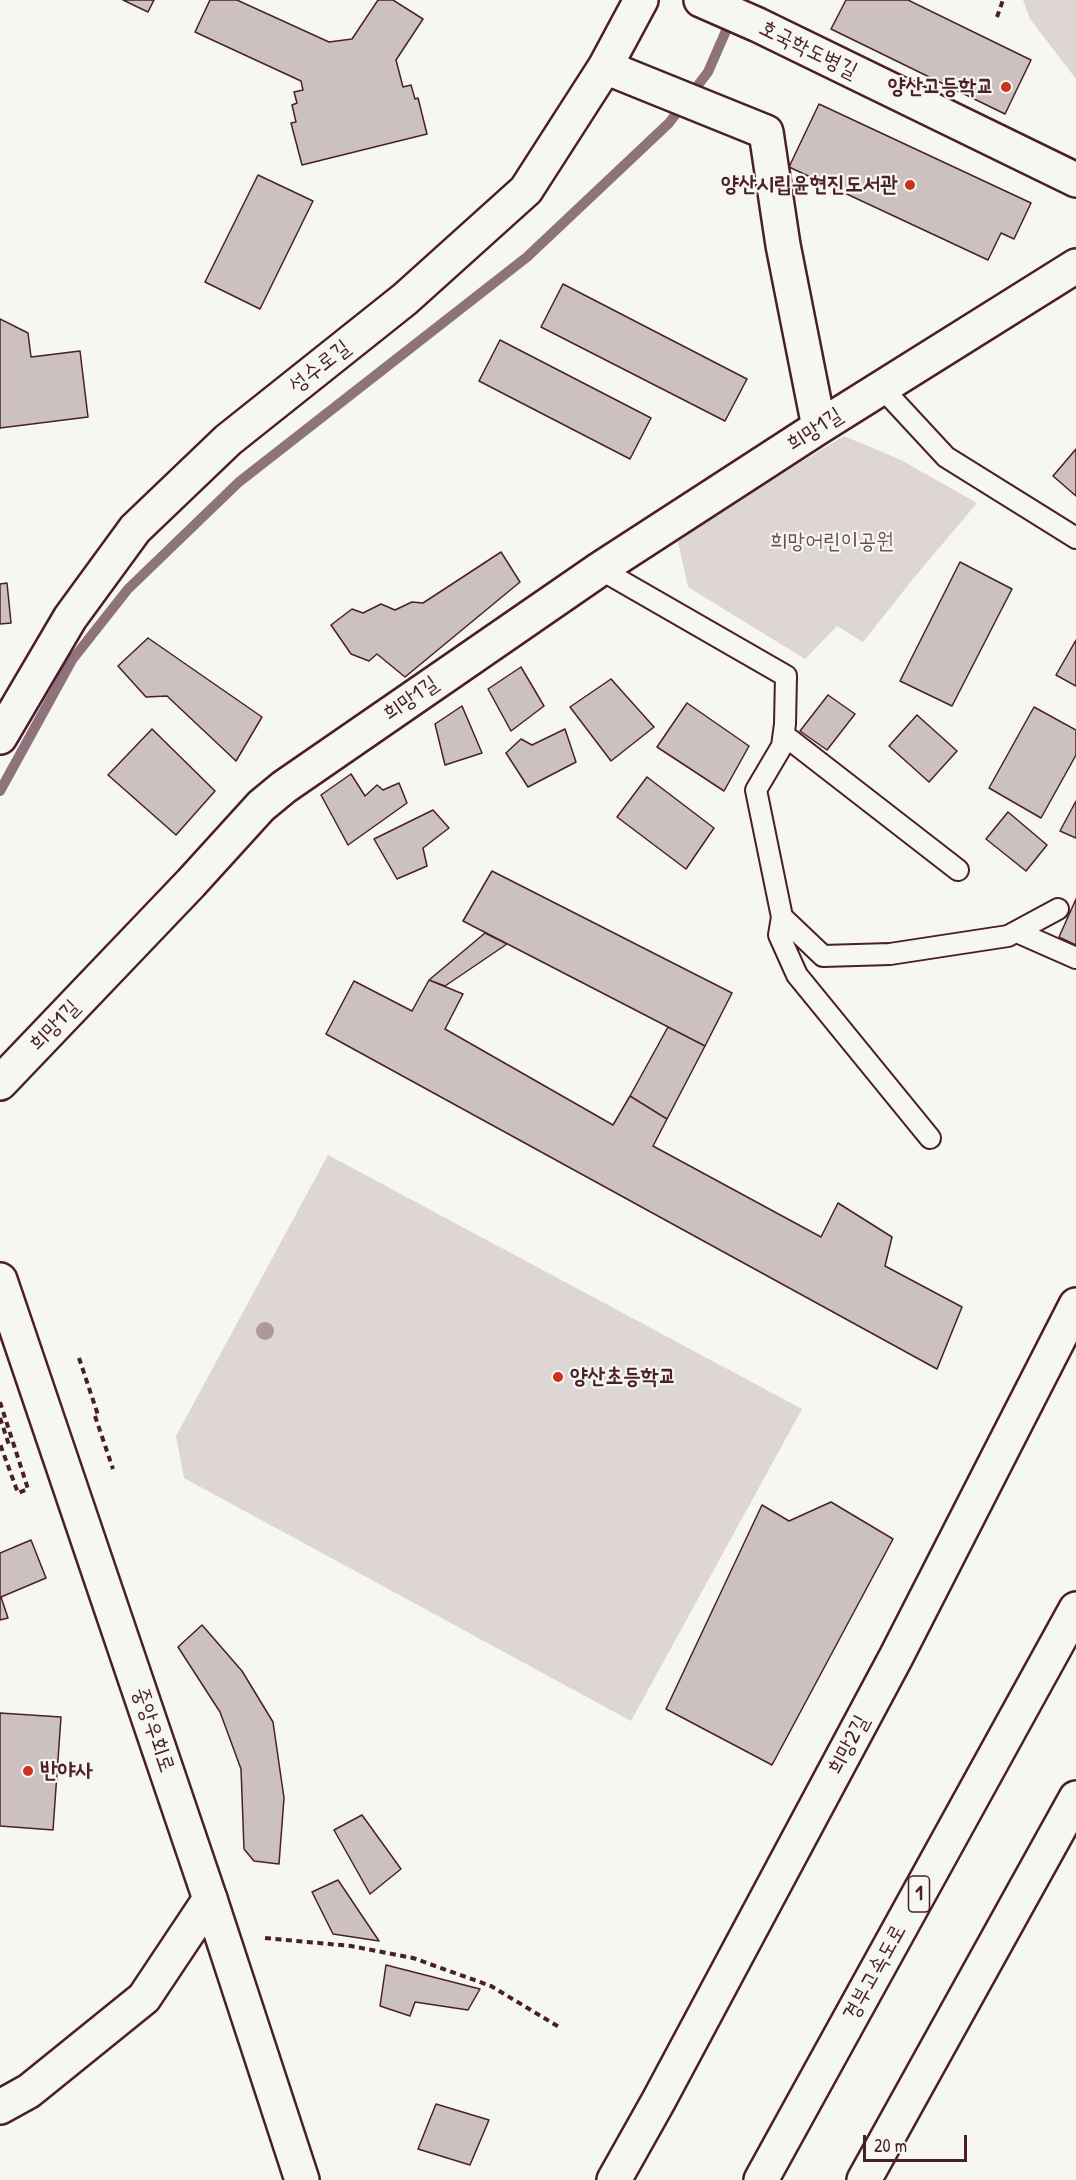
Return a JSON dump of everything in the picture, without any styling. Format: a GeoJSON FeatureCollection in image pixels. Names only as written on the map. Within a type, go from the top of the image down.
{"type":"FeatureCollection","features":[{"type":"Feature","properties":{"kind":"main road","name":"성수로길"},"geometry":{"type":"LineString","coordinates":[[0,736],[70,618],[135,529],[228,440],[405,299],[526,190],[604,67],[641,0]]}},
{"type":"Feature","properties":{"kind":"main road","name":"호국학도병길"},"geometry":{"type":"LineString","coordinates":[[709,3],[1076,180]]}},
{"type":"Feature","properties":{"kind":"main road"},"geometry":{"type":"LineString","coordinates":[[604,67],[766,132],[783,245],[819,427]]}},
{"type":"Feature","properties":{"kind":"main road","name":"희망1길"},"geometry":{"type":"LineString","coordinates":[[0,1083],[191,883],[261,806],[284,787],[600,569],[819,427],[1076,266]]}},
{"type":"Feature","properties":{"kind":"main road","name":"중앙우회로"},"geometry":{"type":"LineString","coordinates":[[0,1280],[210,1899],[302,2180]]}},
{"type":"Feature","properties":{"kind":"main road","name":"희망2길"},"geometry":{"type":"LineString","coordinates":[[614,2180],[665,2090],[896,1657],[1076,1305]]}},
{"type":"Feature","properties":{"kind":"main road","name":"경부고속도로"},"geometry":{"type":"LineString","coordinates":[[761,2180],[1076,1609]]}},
{"type":"Feature","properties":{"kind":"main road"},"geometry":{"type":"LineString","coordinates":[[864,2180],[1076,1798]]}},
{"type":"Feature","properties":{"kind":"main road"},"geometry":{"type":"LineString","coordinates":[[0,2108],[29,2091],[144,1998],[210,1899]]}},
{"type":"Feature","properties":{"kind":"lane"},"geometry":{"type":"LineString","coordinates":[[882,387],[946,457],[1076,538]]}},
{"type":"Feature","properties":{"kind":"lane"},"geometry":{"type":"LineString","coordinates":[[600,569],[786,676],[782,746],[756,790],[782,917],[778,935],[797,975],[930,1138]]}},
{"type":"Feature","properties":{"kind":"lane"},"geometry":{"type":"LineString","coordinates":[[784,735],[958,870]]}},
{"type":"Feature","properties":{"kind":"lane"},"geometry":{"type":"LineString","coordinates":[[782,917],[823,956],[890,954],[1008,936],[1058,909]]}},
{"type":"Feature","properties":{"kind":"lane"},"geometry":{"type":"LineString","coordinates":[[1017,932],[1076,958]]}},
{"type":"Feature","properties":{"kind":"path"},"geometry":{"type":"LineString","coordinates":[[997,17],[1003,0]]}},
{"type":"Feature","properties":{"kind":"path"},"geometry":{"type":"LineString","coordinates":[[78,1358],[113,1469]]}},
{"type":"Feature","properties":{"kind":"path"},"geometry":{"type":"LineString","coordinates":[[0,1402],[28,1490],[18,1493],[0,1444]]}},
{"type":"Feature","properties":{"kind":"path"},"geometry":{"type":"LineString","coordinates":[[0,1418],[9,1444]]}},
{"type":"Feature","properties":{"kind":"path"},"geometry":{"type":"LineString","coordinates":[[265,1938],[351,1946],[413,1958],[491,1986],[559,2027]]}},
{"type":"Feature","properties":{"kind":"green space"},"geometry":{"type":"Polygon","coordinates":[[[1023,0],[1076,0],[1076,79],[1030,19],[1023,0]]]}},
{"type":"Feature","properties":{"kind":"green space","name":"희망어린이공원"},"geometry":{"type":"Polygon","coordinates":[[[844,436],[901,460],[977,503],[863,642],[837,626],[805,659],[688,587],[677,537],[844,436]]]}},
{"type":"Feature","properties":{"kind":"green space"},"geometry":{"type":"Polygon","coordinates":[[[328,1155],[802,1409],[631,1721],[184,1478],[176,1436],[328,1155]]]}},
{"type":"Feature","properties":{"kind":"building"},"geometry":{"type":"Polygon","coordinates":[[[123,0],[154,0],[148,12],[123,0]]]}},
{"type":"Feature","properties":{"kind":"building"},"geometry":{"type":"Polygon","coordinates":[[[210,0],[237,0],[329,42],[352,39],[378,0],[393,0],[423,19],[396,60],[403,87],[411,85],[415,99],[418,98],[427,134],[302,165],[291,123],[296,122],[292,105],[297,103],[294,92],[303,90],[301,81],[195,32],[210,0]]]}},
{"type":"Feature","properties":{"kind":"building"},"geometry":{"type":"Polygon","coordinates":[[[846,0],[908,0],[1031,60],[1005,114],[831,29],[846,0]]]}},
{"type":"Feature","properties":{"kind":"building","name":"양산시립윤현진도서관"},"geometry":{"type":"Polygon","coordinates":[[[819,104],[1031,203],[1014,239],[1001,233],[988,260],[789,167],[819,104]]]}},
{"type":"Feature","properties":{"kind":"building"},"geometry":{"type":"Polygon","coordinates":[[[258,175],[313,201],[260,309],[205,282],[258,175]]]}},
{"type":"Feature","properties":{"kind":"building"},"geometry":{"type":"Polygon","coordinates":[[[563,284],[747,379],[725,421],[541,327],[563,284]]]}},
{"type":"Feature","properties":{"kind":"building"},"geometry":{"type":"Polygon","coordinates":[[[0,319],[28,333],[31,357],[80,351],[88,417],[0,428],[0,319]]]}},
{"type":"Feature","properties":{"kind":"building"},"geometry":{"type":"Polygon","coordinates":[[[500,340],[651,418],[630,459],[479,381],[500,340]]]}},
{"type":"Feature","properties":{"kind":"building"},"geometry":{"type":"Polygon","coordinates":[[[1076,449],[1076,496],[1053,476],[1076,449]]]}},
{"type":"Feature","properties":{"kind":"building"},"geometry":{"type":"Polygon","coordinates":[[[501,552],[520,582],[405,677],[377,654],[369,661],[351,654],[331,625],[352,609],[363,613],[381,604],[395,610],[412,602],[423,603],[501,552]]]}},
{"type":"Feature","properties":{"kind":"building"},"geometry":{"type":"Polygon","coordinates":[[[960,562],[1012,589],[952,706],[900,681],[960,562]]]}},
{"type":"Feature","properties":{"kind":"building"},"geometry":{"type":"Polygon","coordinates":[[[7,583],[11,623],[0,624],[0,584],[7,583]]]}},
{"type":"Feature","properties":{"kind":"building"},"geometry":{"type":"Polygon","coordinates":[[[148,638],[262,717],[236,761],[167,696],[146,697],[118,666],[148,638]]]}},
{"type":"Feature","properties":{"kind":"building"},"geometry":{"type":"Polygon","coordinates":[[[1076,640],[1076,686],[1056,675],[1076,640]]]}},
{"type":"Feature","properties":{"kind":"building"},"geometry":{"type":"Polygon","coordinates":[[[521,667],[544,706],[511,731],[488,689],[521,667]]]}},
{"type":"Feature","properties":{"kind":"building"},"geometry":{"type":"Polygon","coordinates":[[[611,679],[654,727],[611,761],[570,707],[611,679]]]}},
{"type":"Feature","properties":{"kind":"building"},"geometry":{"type":"Polygon","coordinates":[[[828,695],[855,714],[827,750],[800,731],[828,695]]]}},
{"type":"Feature","properties":{"kind":"building"},"geometry":{"type":"Polygon","coordinates":[[[687,703],[749,746],[724,791],[657,747],[687,703]]]}},
{"type":"Feature","properties":{"kind":"building"},"geometry":{"type":"Polygon","coordinates":[[[462,706],[482,753],[445,765],[435,724],[462,706]]]}},
{"type":"Feature","properties":{"kind":"building"},"geometry":{"type":"Polygon","coordinates":[[[1034,707],[1076,730],[1076,755],[1041,818],[989,788],[1034,707]]]}},
{"type":"Feature","properties":{"kind":"building"},"geometry":{"type":"Polygon","coordinates":[[[917,715],[957,751],[929,782],[889,746],[917,715]]]}},
{"type":"Feature","properties":{"kind":"building"},"geometry":{"type":"Polygon","coordinates":[[[152,729],[215,791],[176,835],[108,775],[152,729]]]}},
{"type":"Feature","properties":{"kind":"building"},"geometry":{"type":"Polygon","coordinates":[[[565,729],[576,762],[528,787],[506,753],[521,739],[532,745],[565,729]]]}},
{"type":"Feature","properties":{"kind":"building"},"geometry":{"type":"Polygon","coordinates":[[[351,774],[365,796],[377,785],[383,790],[399,783],[407,803],[348,845],[321,795],[351,774]]]}},
{"type":"Feature","properties":{"kind":"building"},"geometry":{"type":"Polygon","coordinates":[[[647,777],[714,828],[686,869],[617,817],[647,777]]]}},
{"type":"Feature","properties":{"kind":"building"},"geometry":{"type":"Polygon","coordinates":[[[1076,801],[1076,838],[1060,831],[1076,801]]]}},
{"type":"Feature","properties":{"kind":"building"},"geometry":{"type":"Polygon","coordinates":[[[433,810],[449,828],[423,848],[427,866],[397,879],[374,839],[433,810]]]}},
{"type":"Feature","properties":{"kind":"building"},"geometry":{"type":"Polygon","coordinates":[[[1008,812],[1047,845],[1026,871],[986,839],[1008,812]]]}},
{"type":"Feature","properties":{"kind":"building"},"geometry":{"type":"Polygon","coordinates":[[[492,871],[732,993],[705,1046],[463,921],[492,871]]]}},
{"type":"Feature","properties":{"kind":"building"},"geometry":{"type":"Polygon","coordinates":[[[1076,899],[1076,945],[1059,937],[1076,899]]]}},
{"type":"Feature","properties":{"kind":"building"},"geometry":{"type":"Polygon","coordinates":[[[485,933],[507,944],[445,986],[429,980],[485,933]]]}},
{"type":"Feature","properties":{"kind":"building"},"geometry":{"type":"Polygon","coordinates":[[[429,980],[463,994],[445,1029],[613,1125],[630,1096],[667,1119],[653,1146],[821,1237],[838,1203],[892,1237],[885,1266],[962,1307],[937,1369],[326,1034],[354,981],[412,1011],[429,980]]]}},
{"type":"Feature","properties":{"kind":"building"},"geometry":{"type":"Polygon","coordinates":[[[668,1027],[705,1046],[667,1119],[630,1096],[668,1027]]]}},
{"type":"Feature","properties":{"kind":"building"},"geometry":{"type":"Polygon","coordinates":[[[831,1502],[893,1539],[772,1765],[666,1709],[762,1505],[789,1521],[831,1502]]]}},
{"type":"Feature","properties":{"kind":"building"},"geometry":{"type":"Polygon","coordinates":[[[31,1540],[46,1578],[1,1597],[8,1618],[0,1620],[0,1553],[31,1540]]]}},
{"type":"Feature","properties":{"kind":"building"},"geometry":{"type":"Polygon","coordinates":[[[202,1625],[242,1671],[273,1722],[284,1798],[279,1864],[254,1861],[244,1849],[241,1769],[220,1712],[178,1647],[202,1625]]]}},
{"type":"Feature","properties":{"kind":"building","name":"반야사"},"geometry":{"type":"Polygon","coordinates":[[[0,1713],[61,1717],[53,1830],[0,1826],[0,1713]]]}},
{"type":"Feature","properties":{"kind":"building"},"geometry":{"type":"Polygon","coordinates":[[[362,1815],[401,1869],[370,1894],[334,1830],[362,1815]]]}},
{"type":"Feature","properties":{"kind":"building"},"geometry":{"type":"Polygon","coordinates":[[[338,1880],[379,1941],[333,1934],[312,1892],[338,1880]]]}},
{"type":"Feature","properties":{"kind":"building"},"geometry":{"type":"Polygon","coordinates":[[[386,1965],[480,1989],[468,2010],[415,2002],[410,2016],[380,2006],[386,1965]]]}},
{"type":"Feature","properties":{"kind":"building"},"geometry":{"type":"Polygon","coordinates":[[[436,2104],[489,2120],[470,2165],[418,2149],[436,2104]]]}},
{"type":"Feature","properties":{"kind":"waterway"},"geometry":{"type":"LineString","coordinates":[[0,791],[72,660],[128,589],[239,482],[527,257],[669,123],[708,72],[732,17]]}},
{"type":"Feature","properties":{"kind":"place","name":"양산고등학교"},"geometry":{"type":"Point","coordinates":[1006,87]}},
{"type":"Feature","properties":{"kind":"place","name":"양산시립윤현진도서관"},"geometry":{"type":"Point","coordinates":[910,185]}},
{"type":"Feature","properties":{"kind":"place","name":"양산초등학교"},"geometry":{"type":"Point","coordinates":[558,1377]}},
{"type":"Feature","properties":{"kind":"place","name":"반야사"},"geometry":{"type":"Point","coordinates":[28,1771]}}]}
